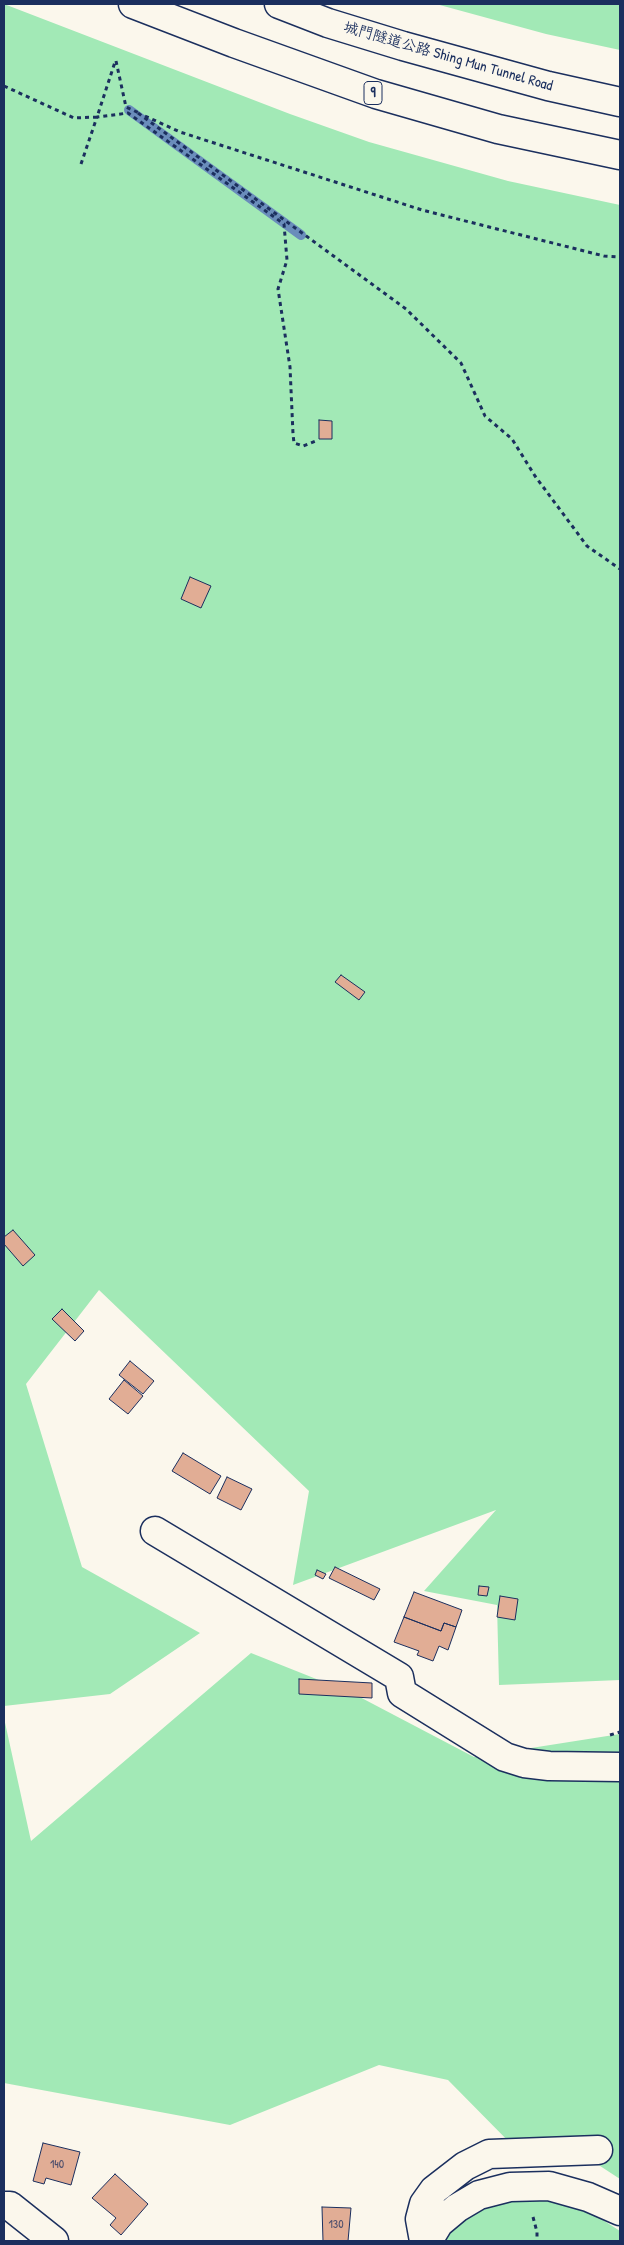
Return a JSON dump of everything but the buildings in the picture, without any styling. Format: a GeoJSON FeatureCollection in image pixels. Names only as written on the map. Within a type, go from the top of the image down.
{"type":"FeatureCollection","features":[{"type":"Feature","properties":{"kind":"main road","name":"9"},"geometry":{"type":"LineString","coordinates":[[133,4],[242,46],[394,99],[498,129],[620,155]]}},
{"type":"Feature","properties":{"kind":"main road","name":"城門隧道公路 Shing Mun Tunnel Road"},"geometry":{"type":"LineString","coordinates":[[279,4],[328,23],[403,46],[548,86],[620,102]]}},
{"type":"Feature","properties":{"kind":"main road"},"geometry":{"type":"LineString","coordinates":[[155,1530],[399,1678],[402,1693],[505,1757],[542,1765],[620,1767]]}},
{"type":"Feature","properties":{"kind":"main road"},"geometry":{"type":"LineString","coordinates":[[424,2241],[420,2219],[424,2204],[434,2190],[465,2166],[489,2154],[598,2150]]}},
{"type":"Feature","properties":{"kind":"main road"},"geometry":{"type":"LineString","coordinates":[[428,2241],[439,2223],[457,2208],[479,2195],[510,2187],[549,2186],[588,2197],[620,2211]]}},
{"type":"Feature","properties":{"kind":"main road"},"geometry":{"type":"LineString","coordinates":[[4,2206],[10,2206],[54,2241]]}},
{"type":"Feature","properties":{"kind":"path"},"geometry":{"type":"LineString","coordinates":[[81,164],[116,61],[128,113],[284,224],[287,260],[278,289],[290,367],[294,443],[303,446],[316,441]]}},
{"type":"Feature","properties":{"kind":"path"},"geometry":{"type":"LineString","coordinates":[[4,86],[74,118],[128,113]]}},
{"type":"Feature","properties":{"kind":"path"},"geometry":{"type":"LineString","coordinates":[[126,107],[180,132],[422,210],[604,256],[620,257]]}},
{"type":"Feature","properties":{"kind":"path"},"geometry":{"type":"LineString","coordinates":[[138,113],[406,310],[461,363],[485,416],[512,440],[535,476],[587,546],[620,569]]}},
{"type":"Feature","properties":{"kind":"green space"},"geometry":{"type":"Polygon","coordinates":[[[4,4],[290,114],[369,142],[508,181],[620,205],[620,1680],[499,1685],[497,1605],[424,1591],[496,1510],[293,1585],[309,1491],[99,1290],[26,1384],[82,1567],[200,1633],[110,1694],[4,1706],[4,4]]]}},
{"type":"Feature","properties":{"kind":"green space"},"geometry":{"type":"Polygon","coordinates":[[[436,4],[620,4],[620,50],[546,34],[436,4]]]}},
{"type":"Feature","properties":{"kind":"green space"},"geometry":{"type":"Polygon","coordinates":[[[251,1653],[354,1694],[474,1757],[620,1734],[620,2179],[571,2147],[519,2152],[448,2080],[379,2065],[230,2125],[4,2083],[4,1718],[31,1841],[251,1653]]]}},
{"type":"Feature","properties":{"kind":"green space"},"geometry":{"type":"Polygon","coordinates":[[[456,2196],[570,2199],[620,2231],[620,2241],[418,2241],[456,2196]]]}},
{"type":"Feature","properties":{"kind":"waterway"},"geometry":{"type":"LineString","coordinates":[[129,110],[301,235]]}}]}
